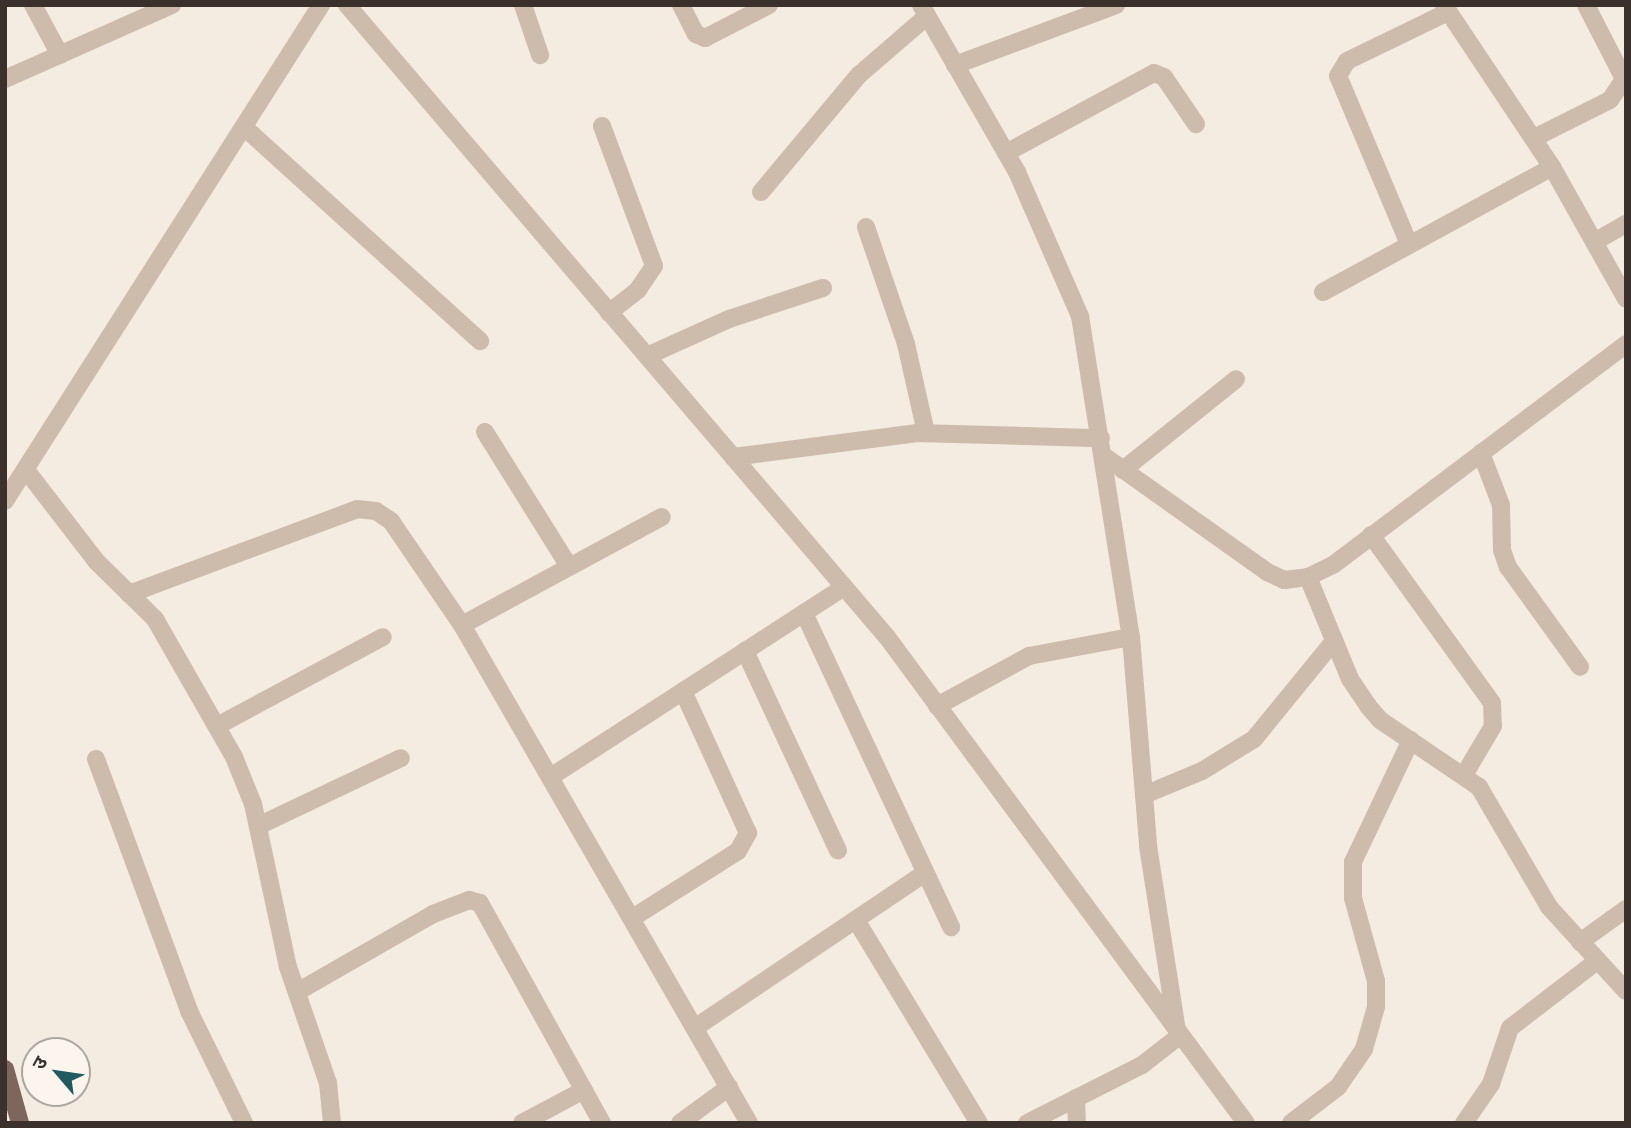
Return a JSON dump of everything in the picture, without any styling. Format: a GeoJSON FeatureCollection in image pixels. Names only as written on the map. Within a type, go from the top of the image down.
{"type":"FeatureCollection","features":[{"type":"Feature","properties":{"kind":"main road"},"geometry":{"type":"LineString","coordinates":[[5,1069],[20,1123]]}},
{"type":"Feature","properties":{"kind":"street"},"geometry":{"type":"LineString","coordinates":[[33,5],[60,55]]}},
{"type":"Feature","properties":{"kind":"street"},"geometry":{"type":"LineString","coordinates":[[5,79],[172,5]]}},
{"type":"Feature","properties":{"kind":"street"},"geometry":{"type":"LineString","coordinates":[[5,501],[321,5]]}},
{"type":"Feature","properties":{"kind":"street"},"geometry":{"type":"LineString","coordinates":[[346,5],[844,587],[937,706],[1178,1037],[1246,1123]]}},
{"type":"Feature","properties":{"kind":"street"},"geometry":{"type":"LineString","coordinates":[[523,5],[540,55]]}},
{"type":"Feature","properties":{"kind":"street"},"geometry":{"type":"LineString","coordinates":[[681,5],[690,25],[705,38],[769,5]]}},
{"type":"Feature","properties":{"kind":"street"},"geometry":{"type":"LineString","coordinates":[[955,65],[1116,5]]}},
{"type":"Feature","properties":{"kind":"street"},"geometry":{"type":"LineString","coordinates":[[1534,138],[1610,100],[1623,79],[1586,5]]}},
{"type":"Feature","properties":{"kind":"street"},"geometry":{"type":"LineString","coordinates":[[1409,244],[1338,76],[1348,61],[1446,9],[1534,138],[1596,241],[1626,299]]}},
{"type":"Feature","properties":{"kind":"street"},"geometry":{"type":"LineString","coordinates":[[761,192],[859,75],[924,10],[1006,153],[1066,274],[1080,316],[1131,637],[1144,795],[1178,1037]]}},
{"type":"Feature","properties":{"kind":"street"},"geometry":{"type":"LineString","coordinates":[[1006,153],[1154,73],[1164,77],[1196,124]]}},
{"type":"Feature","properties":{"kind":"street"},"geometry":{"type":"LineString","coordinates":[[602,125],[654,266],[638,290],[609,313]]}},
{"type":"Feature","properties":{"kind":"street"},"geometry":{"type":"LineString","coordinates":[[244,127],[480,341]]}},
{"type":"Feature","properties":{"kind":"street"},"geometry":{"type":"LineString","coordinates":[[1323,292],[1552,167]]}},
{"type":"Feature","properties":{"kind":"street"},"geometry":{"type":"LineString","coordinates":[[1596,241],[1626,224]]}},
{"type":"Feature","properties":{"kind":"street"},"geometry":{"type":"LineString","coordinates":[[866,227],[906,344],[926,433]]}},
{"type":"Feature","properties":{"kind":"street"},"geometry":{"type":"LineString","coordinates":[[647,356],[729,319],[824,288]]}},
{"type":"Feature","properties":{"kind":"street"},"geometry":{"type":"LineString","coordinates":[[1104,456],[1267,572],[1284,580],[1308,577],[1371,535],[1626,344]]}},
{"type":"Feature","properties":{"kind":"street"},"geometry":{"type":"LineString","coordinates":[[1123,470],[1236,379]]}},
{"type":"Feature","properties":{"kind":"street"},"geometry":{"type":"LineString","coordinates":[[485,432],[568,565]]}},
{"type":"Feature","properties":{"kind":"street"},"geometry":{"type":"LineString","coordinates":[[733,457],[926,433],[1101,438]]}},
{"type":"Feature","properties":{"kind":"street"},"geometry":{"type":"LineString","coordinates":[[1481,453],[1501,505],[1502,550],[1508,567],[1580,667]]}},
{"type":"Feature","properties":{"kind":"street"},"geometry":{"type":"LineString","coordinates":[[26,470],[96,561],[155,619],[217,726],[258,826],[297,992],[328,1083],[332,1123]]}},
{"type":"Feature","properties":{"kind":"street"},"geometry":{"type":"LineString","coordinates":[[129,594],[357,509],[376,511],[391,521],[462,625],[552,776],[749,1123]]}},
{"type":"Feature","properties":{"kind":"street"},"geometry":{"type":"LineString","coordinates":[[462,625],[568,565],[662,517]]}},
{"type":"Feature","properties":{"kind":"street"},"geometry":{"type":"LineString","coordinates":[[1371,535],[1492,703],[1493,726],[1464,775]]}},
{"type":"Feature","properties":{"kind":"street"},"geometry":{"type":"LineString","coordinates":[[1308,577],[1334,641],[1368,706],[1410,740],[1464,775],[1489,800],[1535,887],[1580,942],[1626,990]]}},
{"type":"Feature","properties":{"kind":"street"},"geometry":{"type":"LineString","coordinates":[[552,776],[844,587]]}},
{"type":"Feature","properties":{"kind":"street"},"geometry":{"type":"LineString","coordinates":[[804,613],[951,927]]}},
{"type":"Feature","properties":{"kind":"street"},"geometry":{"type":"LineString","coordinates":[[217,726],[383,637]]}},
{"type":"Feature","properties":{"kind":"street"},"geometry":{"type":"LineString","coordinates":[[937,706],[1029,656],[1131,637]]}},
{"type":"Feature","properties":{"kind":"street"},"geometry":{"type":"LineString","coordinates":[[1144,795],[1202,771],[1254,739],[1334,641]]}},
{"type":"Feature","properties":{"kind":"street"},"geometry":{"type":"LineString","coordinates":[[745,651],[838,850]]}},
{"type":"Feature","properties":{"kind":"street"},"geometry":{"type":"LineString","coordinates":[[634,917],[738,851],[748,832],[683,691]]}},
{"type":"Feature","properties":{"kind":"street"},"geometry":{"type":"LineString","coordinates":[[1291,1123],[1338,1087],[1364,1049],[1376,1007],[1376,981],[1353,898],[1353,862],[1410,740]]}},
{"type":"Feature","properties":{"kind":"street"},"geometry":{"type":"LineString","coordinates":[[258,826],[401,758]]}},
{"type":"Feature","properties":{"kind":"street"},"geometry":{"type":"LineString","coordinates":[[96,759],[189,1011],[244,1123]]}},
{"type":"Feature","properties":{"kind":"street"},"geometry":{"type":"LineString","coordinates":[[696,1027],[925,873]]}},
{"type":"Feature","properties":{"kind":"street"},"geometry":{"type":"LineString","coordinates":[[297,992],[433,914],[469,900],[480,903],[602,1123]]}},
{"type":"Feature","properties":{"kind":"street"},"geometry":{"type":"LineString","coordinates":[[1580,942],[1626,909]]}},
{"type":"Feature","properties":{"kind":"street"},"geometry":{"type":"LineString","coordinates":[[856,920],[979,1123]]}},
{"type":"Feature","properties":{"kind":"street"},"geometry":{"type":"LineString","coordinates":[[1464,1123],[1491,1084],[1510,1028],[1598,961]]}},
{"type":"Feature","properties":{"kind":"street"},"geometry":{"type":"LineString","coordinates":[[1027,1123],[1142,1065],[1178,1037]]}},
{"type":"Feature","properties":{"kind":"street"},"geometry":{"type":"LineString","coordinates":[[680,1123],[729,1087]]}},
{"type":"Feature","properties":{"kind":"street"},"geometry":{"type":"LineString","coordinates":[[522,1123],[584,1090]]}},
{"type":"Feature","properties":{"kind":"street"},"geometry":{"type":"LineString","coordinates":[[1076,1098],[1077,1123]]}}]}
